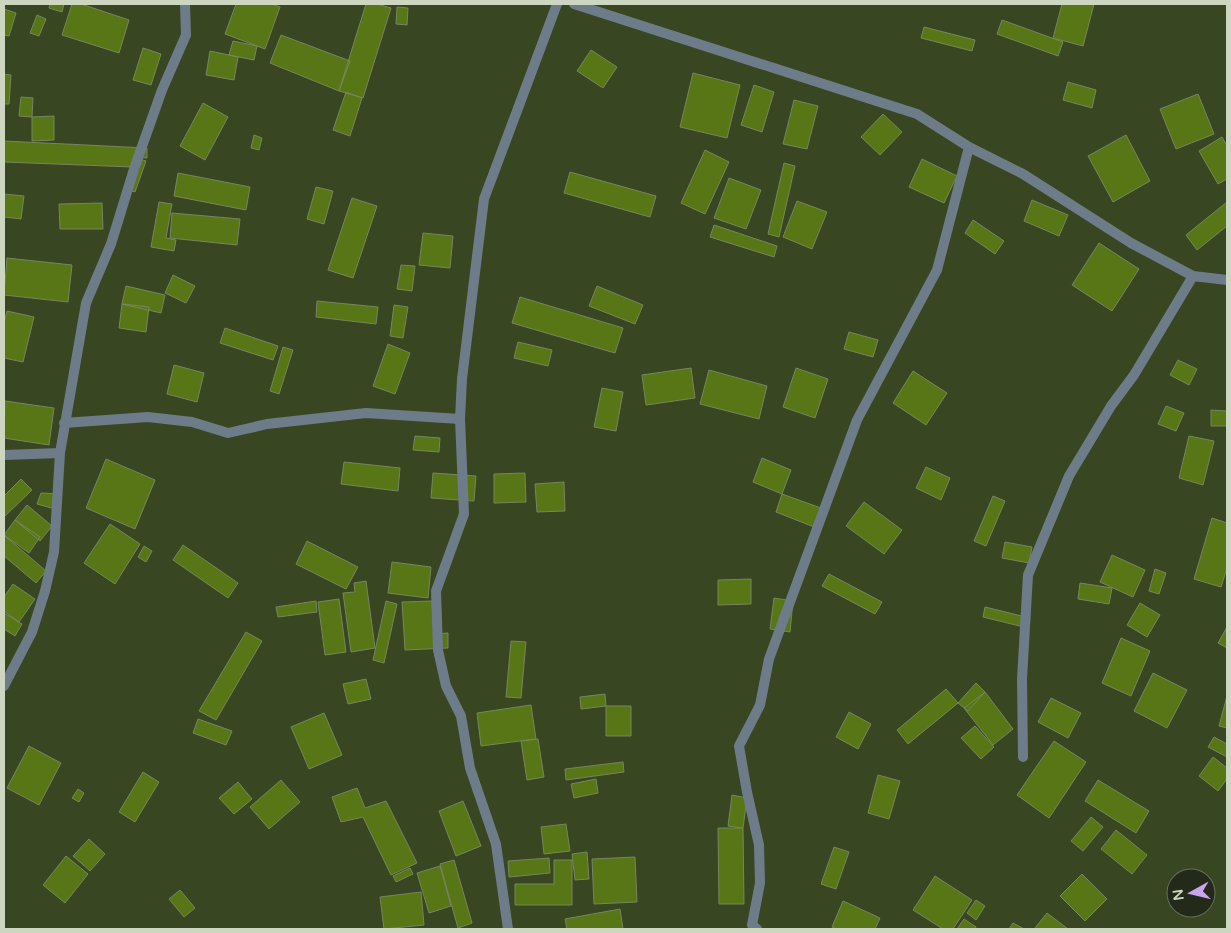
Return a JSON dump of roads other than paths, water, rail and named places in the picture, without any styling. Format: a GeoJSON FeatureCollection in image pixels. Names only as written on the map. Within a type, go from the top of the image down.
{"type":"FeatureCollection","features":[{"type":"Feature","properties":{"kind":"street"},"geometry":{"type":"LineString","coordinates":[[4,686],[32,632],[45,591],[54,552],[60,453],[86,303],[111,244],[134,169],[162,90],[186,35],[186,4]]}},
{"type":"Feature","properties":{"kind":"street"},"geometry":{"type":"LineString","coordinates":[[508,929],[496,844],[470,768],[461,716],[446,686],[438,650],[436,591],[464,514],[460,419],[462,378],[484,199],[556,4]]}},
{"type":"Feature","properties":{"kind":"street"},"geometry":{"type":"LineString","coordinates":[[574,4],[917,114],[968,147],[1023,174],[1131,243],[1193,276],[1227,280]]}},
{"type":"Feature","properties":{"kind":"street"},"geometry":{"type":"LineString","coordinates":[[757,929],[752,925],[760,883],[758,845],[739,746],[760,705],[772,650],[857,420],[937,270],[968,147]]}},
{"type":"Feature","properties":{"kind":"street"},"geometry":{"type":"LineString","coordinates":[[1023,757],[1022,679],[1028,575],[1069,476],[1110,406],[1134,375],[1193,276]]}},
{"type":"Feature","properties":{"kind":"street"},"geometry":{"type":"LineString","coordinates":[[64,423],[148,417],[192,422],[228,433],[266,424],[366,413],[460,419]]}},
{"type":"Feature","properties":{"kind":"street"},"geometry":{"type":"LineString","coordinates":[[4,455],[60,453]]}}]}
